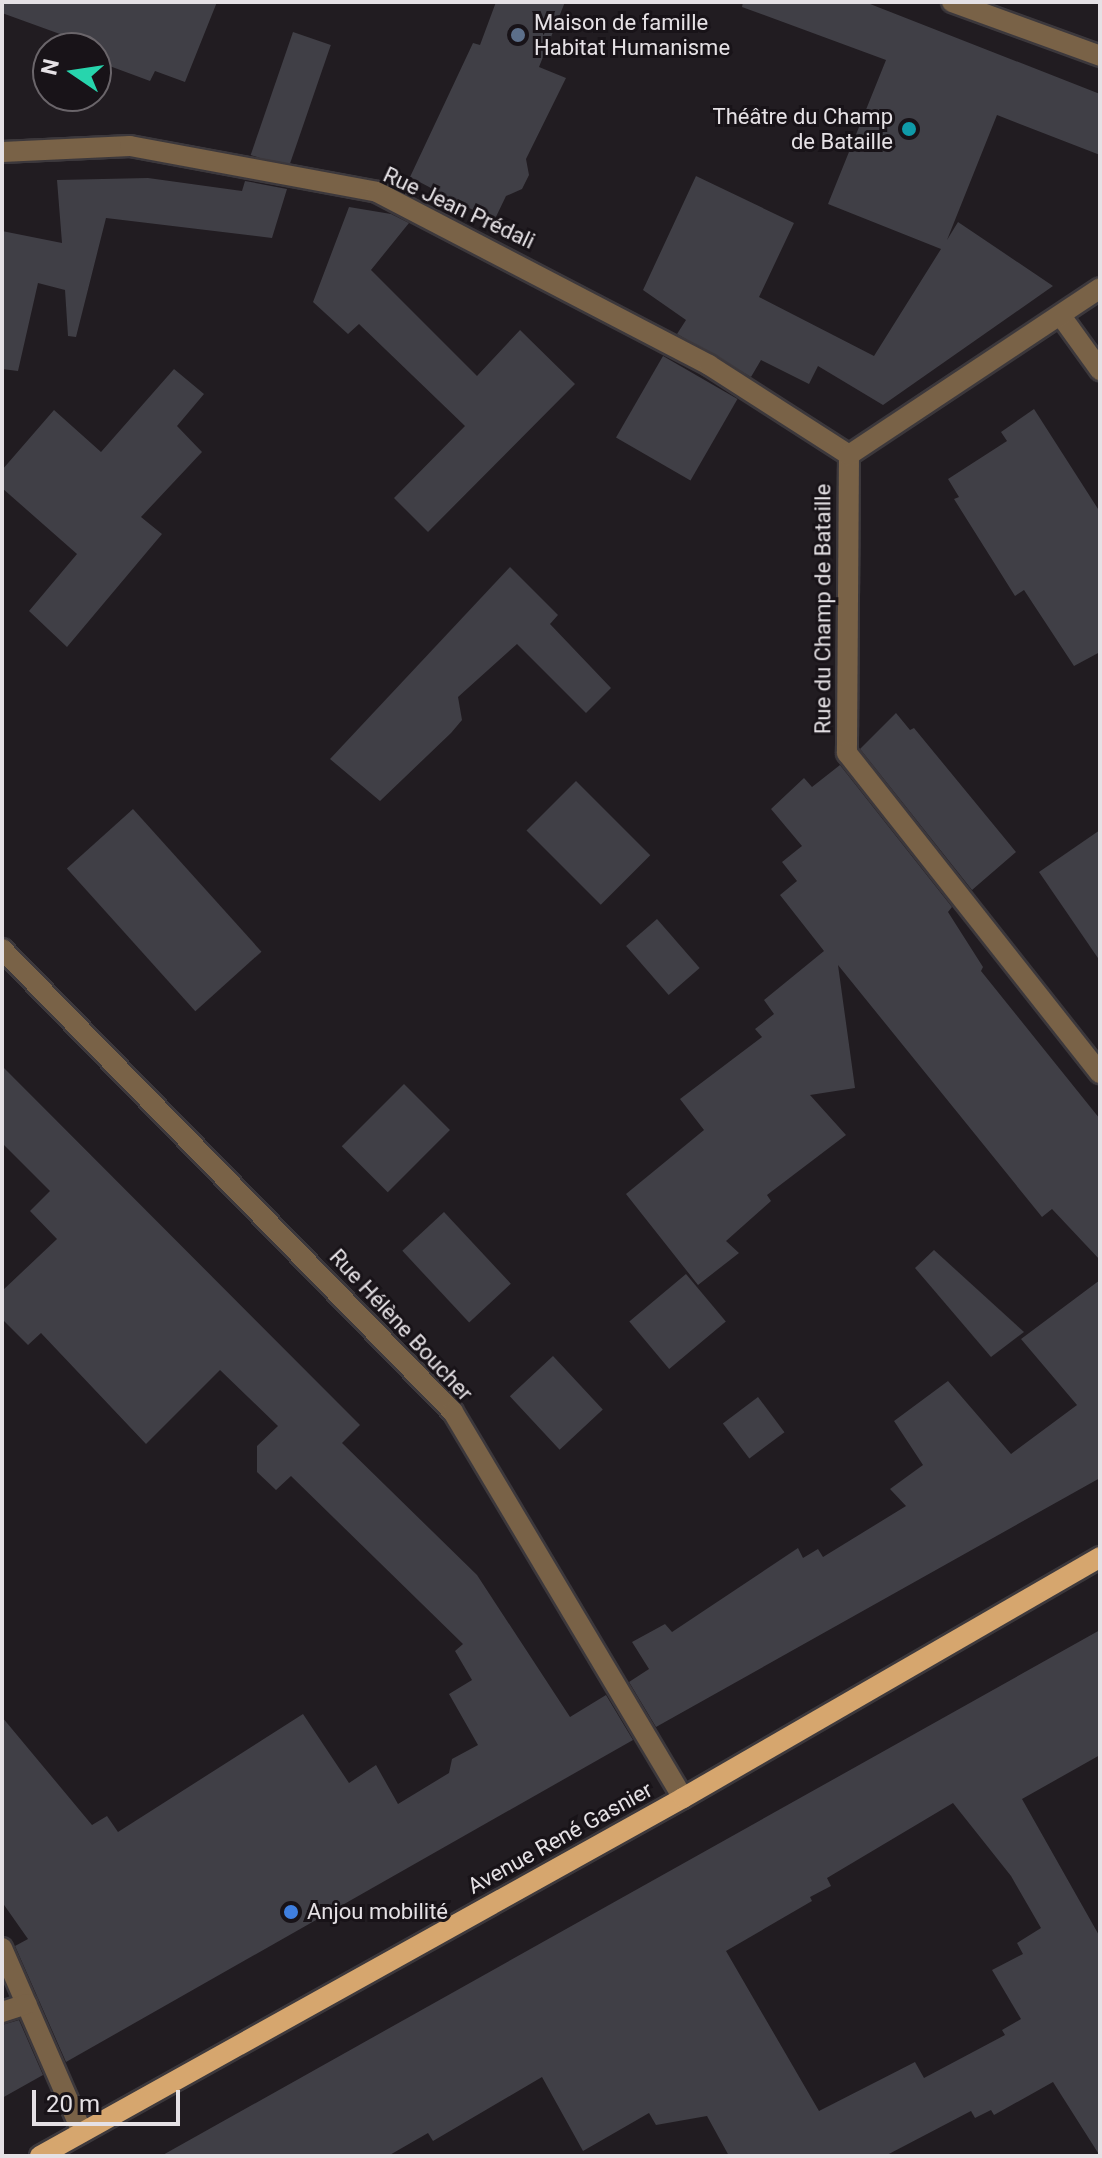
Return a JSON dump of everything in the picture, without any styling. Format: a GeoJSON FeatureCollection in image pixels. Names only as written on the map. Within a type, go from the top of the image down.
{"type":"FeatureCollection","features":[{"type":"Feature","properties":{"kind":"main road","name":"Avenue René Gasnier"},"geometry":{"type":"LineString","coordinates":[[40,2156],[683,1798],[1100,1557]]}},
{"type":"Feature","properties":{"kind":"street"},"geometry":{"type":"LineString","coordinates":[[952,2],[1100,56]]}},
{"type":"Feature","properties":{"kind":"street","name":"Rue Jean Prédali"},"geometry":{"type":"LineString","coordinates":[[2,152],[130,146],[377,192],[709,365],[849,455]]}},
{"type":"Feature","properties":{"kind":"street","name":"Rue du Champ de Bataille"},"geometry":{"type":"LineString","coordinates":[[1100,288],[849,455],[847,753],[1100,1073]]}},
{"type":"Feature","properties":{"kind":"street"},"geometry":{"type":"LineString","coordinates":[[1061,316],[1100,370]]}},
{"type":"Feature","properties":{"kind":"street","name":"Rue Hélène Boucher"},"geometry":{"type":"LineString","coordinates":[[2,949],[453,1412],[683,1798]]}},
{"type":"Feature","properties":{"kind":"street"},"geometry":{"type":"LineString","coordinates":[[2,1948],[82,2132]]}},
{"type":"Feature","properties":{"kind":"street"},"geometry":{"type":"LineString","coordinates":[[2,2012],[27,2004]]}},
{"type":"Feature","properties":{"kind":"building"},"geometry":{"type":"Polygon","coordinates":[[[2,2],[217,2],[185,82],[155,71],[150,81],[112,67],[112,32],[54,32],[2,13],[2,2]]]}},
{"type":"Feature","properties":{"kind":"building"},"geometry":{"type":"Polygon","coordinates":[[[496,2],[565,2],[539,67],[566,78],[526,159],[529,175],[522,189],[506,196],[494,221],[410,177],[473,43],[480,45],[496,2]]]}},
{"type":"Feature","properties":{"kind":"building"},"geometry":{"type":"Polygon","coordinates":[[[743,2],[865,2],[1100,94],[1100,155],[997,115],[947,240],[958,222],[1053,286],[883,405],[818,366],[809,384],[761,360],[751,377],[677,334],[686,320],[643,290],[696,176],[794,223],[759,297],[874,356],[941,249],[828,204],[886,60],[742,7],[743,2]]]}},
{"type":"Feature","properties":{"kind":"building"},"geometry":{"type":"Polygon","coordinates":[[[293,32],[331,45],[288,168],[251,155],[293,32]]]}},
{"type":"Feature","properties":{"kind":"building"},"geometry":{"type":"Polygon","coordinates":[[[148,178],[242,191],[245,181],[287,189],[272,238],[106,218],[76,337],[68,336],[65,290],[38,283],[18,371],[2,369],[2,231],[62,243],[57,180],[148,178]]]}},
{"type":"Feature","properties":{"kind":"building"},"geometry":{"type":"Polygon","coordinates":[[[349,207],[391,214],[409,223],[371,270],[477,376],[520,330],[575,384],[428,532],[394,498],[465,426],[359,324],[348,334],[313,302],[349,207]]]}},
{"type":"Feature","properties":{"kind":"building"},"geometry":{"type":"Polygon","coordinates":[[[663,356],[737,399],[690,480],[616,437],[663,356]]]}},
{"type":"Feature","properties":{"kind":"building"},"geometry":{"type":"Polygon","coordinates":[[[174,369],[204,394],[177,426],[202,452],[141,517],[162,534],[67,647],[29,611],[77,554],[2,488],[2,470],[54,410],[101,452],[174,369]]]}},
{"type":"Feature","properties":{"kind":"building"},"geometry":{"type":"Polygon","coordinates":[[[1034,409],[1100,512],[1100,652],[1074,666],[1024,590],[1015,596],[954,499],[959,497],[948,479],[1007,441],[1001,432],[1034,409]]]}},
{"type":"Feature","properties":{"kind":"building"},"geometry":{"type":"Polygon","coordinates":[[[510,567],[558,615],[550,624],[611,688],[586,713],[517,644],[458,697],[462,720],[380,801],[330,759],[510,567]]]}},
{"type":"Feature","properties":{"kind":"building"},"geometry":{"type":"Polygon","coordinates":[[[896,713],[910,730],[914,728],[1016,852],[972,890],[860,749],[896,713]]]}},
{"type":"Feature","properties":{"kind":"building"},"geometry":{"type":"Polygon","coordinates":[[[840,765],[952,907],[948,912],[983,967],[981,971],[1100,1119],[1100,1260],[1052,1209],[1042,1217],[838,965],[855,1088],[810,1095],[846,1135],[767,1195],[771,1201],[726,1241],[739,1253],[698,1285],[626,1194],[704,1130],[680,1099],[762,1037],[755,1029],[774,1014],[764,1000],[824,951],[780,895],[797,881],[782,862],[802,846],[771,809],[804,778],[812,787],[840,765]]]}},
{"type":"Feature","properties":{"kind":"building"},"geometry":{"type":"Polygon","coordinates":[[[576,781],[650,855],[601,905],[527,830],[576,781]]]}},
{"type":"Feature","properties":{"kind":"building"},"geometry":{"type":"Polygon","coordinates":[[[133,809],[261,952],[195,1011],[67,869],[133,809]]]}},
{"type":"Feature","properties":{"kind":"building"},"geometry":{"type":"Polygon","coordinates":[[[1100,830],[1100,961],[1039,872],[1100,830]]]}},
{"type":"Feature","properties":{"kind":"building"},"geometry":{"type":"Polygon","coordinates":[[[657,919],[700,968],[669,995],[626,946],[657,919]]]}},
{"type":"Feature","properties":{"kind":"building"},"geometry":{"type":"Polygon","coordinates":[[[2,1066],[360,1425],[342,1443],[477,1575],[570,1717],[606,1695],[633,1740],[66,2062],[15,1946],[28,1939],[2,1902],[2,1717],[92,1825],[107,1816],[118,1832],[303,1714],[349,1783],[376,1765],[398,1804],[449,1773],[452,1759],[478,1745],[449,1694],[472,1680],[455,1651],[463,1644],[291,1476],[276,1490],[257,1472],[257,1446],[278,1426],[220,1370],[146,1444],[41,1333],[28,1345],[2,1319],[2,1291],[57,1239],[30,1211],[50,1191],[2,1143],[2,1066]]]}},
{"type":"Feature","properties":{"kind":"building"},"geometry":{"type":"Polygon","coordinates":[[[404,1084],[450,1130],[388,1192],[342,1146],[404,1084]]]}},
{"type":"Feature","properties":{"kind":"building"},"geometry":{"type":"Polygon","coordinates":[[[444,1212],[511,1284],[469,1323],[402,1251],[444,1212]]]}},
{"type":"Feature","properties":{"kind":"building"},"geometry":{"type":"Polygon","coordinates":[[[934,1250],[1024,1332],[991,1357],[915,1268],[934,1250]]]}},
{"type":"Feature","properties":{"kind":"building"},"geometry":{"type":"Polygon","coordinates":[[[686,1274],[726,1321],[669,1369],[629,1322],[686,1274]]]}},
{"type":"Feature","properties":{"kind":"building"},"geometry":{"type":"Polygon","coordinates":[[[1100,1280],[1100,1478],[656,1727],[629,1682],[649,1669],[632,1642],[665,1624],[672,1632],[798,1548],[803,1558],[818,1549],[823,1557],[906,1506],[890,1489],[923,1465],[894,1421],[948,1381],[1011,1454],[1077,1405],[1021,1339],[1100,1280]]]}},
{"type":"Feature","properties":{"kind":"building"},"geometry":{"type":"Polygon","coordinates":[[[553,1356],[603,1409],[560,1450],[510,1396],[553,1356]]]}},
{"type":"Feature","properties":{"kind":"building"},"geometry":{"type":"Polygon","coordinates":[[[758,1397],[784,1432],[749,1459],[723,1423],[758,1397]]]}},
{"type":"Feature","properties":{"kind":"building"},"geometry":{"type":"Polygon","coordinates":[[[1100,1630],[1100,1755],[1022,1799],[1100,1937],[1100,2156],[1053,2082],[994,2115],[991,2110],[975,2118],[971,2111],[885,2156],[729,2156],[707,2116],[656,2125],[649,2113],[583,2151],[542,2077],[433,2141],[428,2133],[388,2156],[161,2156],[1100,1630]],[[953,1803],[827,1878],[831,1886],[810,1897],[812,1901],[726,1951],[819,2111],[915,2062],[924,2078],[1005,2035],[1002,2030],[1021,2019],[992,1970],[1023,1954],[1017,1943],[1041,1928],[1011,1876],[953,1803]]]}},
{"type":"Feature","properties":{"kind":"building"},"geometry":{"type":"Polygon","coordinates":[[[19,2020],[43,2075],[2,2098],[2,2025],[19,2020]]]}},
{"type":"Feature","properties":{"kind":"place","name":"Maison de famille Habitat Humanisme"},"geometry":{"type":"Point","coordinates":[518,35]}},
{"type":"Feature","properties":{"kind":"place","name":"Théâtre du Champ de Bataille"},"geometry":{"type":"Point","coordinates":[909,129]}},
{"type":"Feature","properties":{"kind":"place","name":"Anjou mobilité"},"geometry":{"type":"Point","coordinates":[291,1912]}}]}
